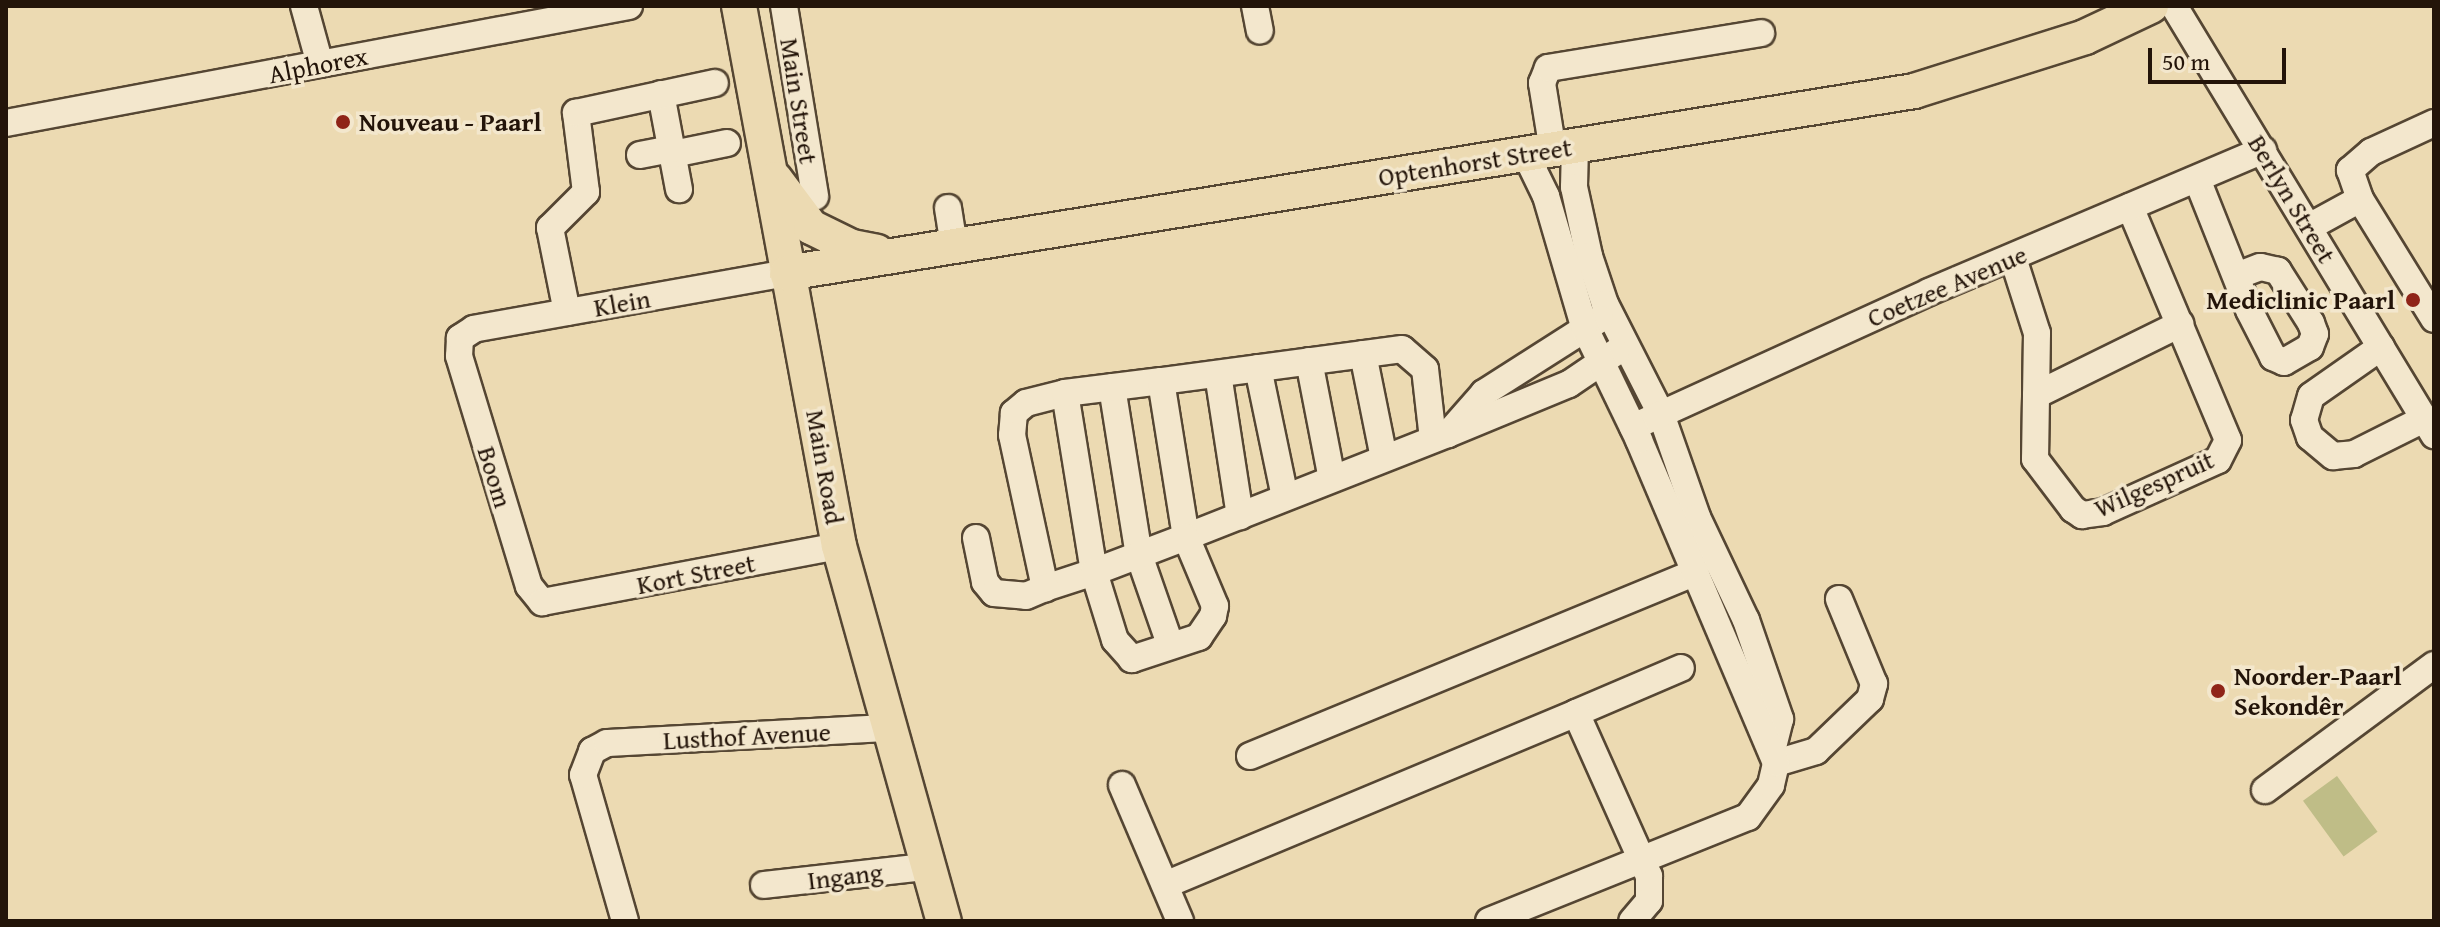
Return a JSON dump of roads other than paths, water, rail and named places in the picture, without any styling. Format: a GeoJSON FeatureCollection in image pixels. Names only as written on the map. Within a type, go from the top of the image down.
{"type":"FeatureCollection","features":[{"type":"Feature","properties":{"kind":"main road","name":"Main Road"},"geometry":{"type":"LineString","coordinates":[[739,6],[839,546],[925,867],[944,921]]}},
{"type":"Feature","properties":{"kind":"main road","name":"Optenhorst Street"},"geometry":{"type":"LineString","coordinates":[[787,273],[1914,91],[2085,37],[2151,6]]}},
{"type":"Feature","properties":{"kind":"main road"},"geometry":{"type":"LineString","coordinates":[[766,161],[786,199],[811,227],[852,247],[890,254]]}},
{"type":"Feature","properties":{"kind":"street"},"geometry":{"type":"LineString","coordinates":[[304,6],[320,64]]}},
{"type":"Feature","properties":{"kind":"street","name":"Alphorex"},"geometry":{"type":"LineString","coordinates":[[6,123],[320,64],[547,13],[629,6]]}},
{"type":"Feature","properties":{"kind":"street","name":"Main Street"},"geometry":{"type":"LineString","coordinates":[[784,6],[815,196]]}},
{"type":"Feature","properties":{"kind":"street","name":"Berlyn Street"},"geometry":{"type":"LineString","coordinates":[[2174,6],[2429,427]]}},
{"type":"Feature","properties":{"kind":"street"},"geometry":{"type":"LineString","coordinates":[[1761,33],[1548,68],[1542,83],[1551,151],[1546,196],[1584,326],[1633,427],[1774,755]]}},
{"type":"Feature","properties":{"kind":"street"},"geometry":{"type":"LineString","coordinates":[[567,312],[550,228],[586,192],[576,113],[715,83]]}},
{"type":"Feature","properties":{"kind":"street"},"geometry":{"type":"LineString","coordinates":[[661,94],[679,189]]}},
{"type":"Feature","properties":{"kind":"street"},"geometry":{"type":"LineString","coordinates":[[2434,123],[2356,161],[2351,181],[2434,319]]}},
{"type":"Feature","properties":{"kind":"street"},"geometry":{"type":"LineString","coordinates":[[640,155],[727,143]]}},
{"type":"Feature","properties":{"kind":"street","name":"Coetzee Avenue"},"geometry":{"type":"LineString","coordinates":[[1633,427],[2263,150]]}},
{"type":"Feature","properties":{"kind":"street"},"geometry":{"type":"LineString","coordinates":[[1489,921],[1748,817],[1771,785],[1780,719],[1762,664],[1697,517],[1661,414],[1610,314],[1581,229],[1574,187],[1551,151]]}},
{"type":"Feature","properties":{"kind":"street"},"geometry":{"type":"LineString","coordinates":[[2197,179],[2239,275]]}},
{"type":"Feature","properties":{"kind":"street"},"geometry":{"type":"LineString","coordinates":[[2309,227],[2360,199]]}},
{"type":"Feature","properties":{"kind":"street","name":"Wilgespruit"},"geometry":{"type":"LineString","coordinates":[[2013,258],[2035,319],[2035,459],[2082,515],[2103,512],[2218,460],[2228,447],[2228,431],[2130,207]]}},
{"type":"Feature","properties":{"kind":"street"},"geometry":{"type":"LineString","coordinates":[[948,208],[954,244]]}},
{"type":"Feature","properties":{"kind":"street","name":"Klein"},"geometry":{"type":"LineString","coordinates":[[460,338],[474,329],[787,273]]}},
{"type":"Feature","properties":{"kind":"street"},"geometry":{"type":"LineString","coordinates":[[1441,436],[1484,393],[1584,326],[1610,314]]}},
{"type":"Feature","properties":{"kind":"street"},"geometry":{"type":"LineString","coordinates":[[2036,395],[2180,324]]}},
{"type":"Feature","properties":{"kind":"street","name":"Boom"},"geometry":{"type":"LineString","coordinates":[[460,338],[459,356],[529,586],[536,599],[552,602]]}},
{"type":"Feature","properties":{"kind":"street"},"geometry":{"type":"LineString","coordinates":[[976,538],[985,582],[994,593],[1026,596],[1240,516],[1569,384],[1600,360],[1626,347]]}},
{"type":"Feature","properties":{"kind":"street"},"geometry":{"type":"LineString","coordinates":[[2381,347],[2311,396],[2304,420],[2310,437],[2333,456],[2354,454],[2429,427]]}},
{"type":"Feature","properties":{"kind":"street"},"geometry":{"type":"LineString","coordinates":[[1045,588],[1012,435],[1014,413],[1026,403],[1065,393],[1402,349],[1413,354],[1425,369],[1441,436]]}},
{"type":"Feature","properties":{"kind":"street"},"geometry":{"type":"LineString","coordinates":[[1363,354],[1384,458]]}},
{"type":"Feature","properties":{"kind":"street"},"geometry":{"type":"LineString","coordinates":[[1309,361],[1332,479]]}},
{"type":"Feature","properties":{"kind":"street"},"geometry":{"type":"LineString","coordinates":[[1258,368],[1285,497]]}},
{"type":"Feature","properties":{"kind":"street"},"geometry":{"type":"LineString","coordinates":[[1218,374],[1240,516]]}},
{"type":"Feature","properties":{"kind":"street"},"geometry":{"type":"LineString","coordinates":[[1065,393],[1094,572],[1106,617],[1125,655],[1132,659],[1199,637],[1215,606],[1186,537],[1161,381]]}},
{"type":"Feature","properties":{"kind":"street"},"geometry":{"type":"LineString","coordinates":[[1112,387],[1139,555],[1170,644]]}},
{"type":"Feature","properties":{"kind":"street","name":"Kort Street"},"geometry":{"type":"LineString","coordinates":[[552,602],[839,546]]}},
{"type":"Feature","properties":{"kind":"street"},"geometry":{"type":"LineString","coordinates":[[1250,756],[1696,572]]}},
{"type":"Feature","properties":{"kind":"street"},"geometry":{"type":"LineString","coordinates":[[1774,755],[1816,751],[1870,699],[1874,684],[1839,599]]}},
{"type":"Feature","properties":{"kind":"street"},"geometry":{"type":"LineString","coordinates":[[2265,790],[2434,665]]}},
{"type":"Feature","properties":{"kind":"street"},"geometry":{"type":"LineString","coordinates":[[1165,885],[1681,668]]}},
{"type":"Feature","properties":{"kind":"street"},"geometry":{"type":"LineString","coordinates":[[1576,713],[1643,858],[1651,892],[1632,921]]}},
{"type":"Feature","properties":{"kind":"street","name":"Lusthof Avenue"},"geometry":{"type":"LineString","coordinates":[[625,921],[583,775],[587,756],[607,743],[887,728]]}},
{"type":"Feature","properties":{"kind":"street"},"geometry":{"type":"LineString","coordinates":[[1122,785],[1180,921]]}},
{"type":"Feature","properties":{"kind":"street","name":"Ingang"},"geometry":{"type":"LineString","coordinates":[[764,885],[925,867]]}},
{"type":"Feature","properties":{"kind":"place","name":"Nouveau - Paarl"},"geometry":{"type":"Point","coordinates":[343,122]}},
{"type":"Feature","properties":{"kind":"place","name":"Mediclinic Paarl"},"geometry":{"type":"Point","coordinates":[2413,300]}},
{"type":"Feature","properties":{"kind":"place","name":"Noorder-Paarl Sekondêr"},"geometry":{"type":"Point","coordinates":[2218,691]}}]}
